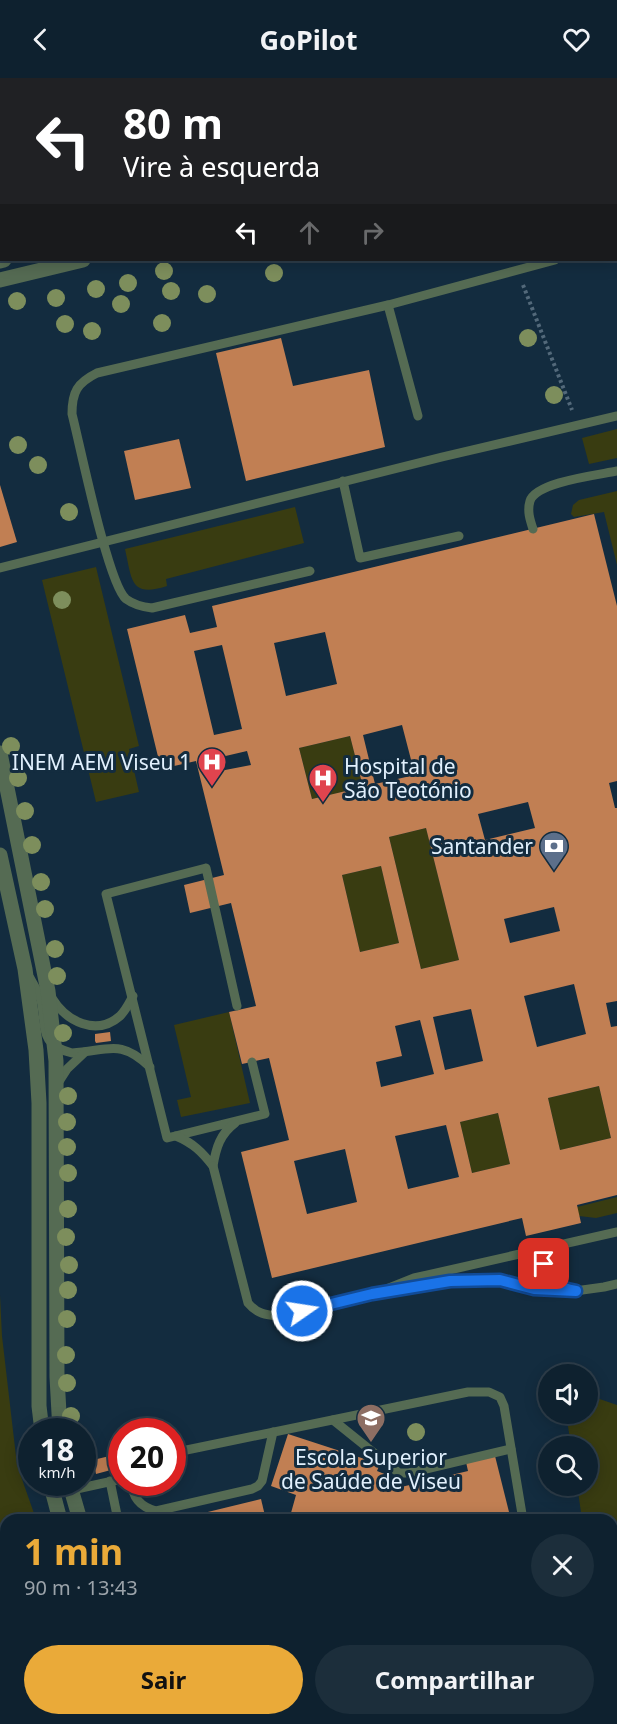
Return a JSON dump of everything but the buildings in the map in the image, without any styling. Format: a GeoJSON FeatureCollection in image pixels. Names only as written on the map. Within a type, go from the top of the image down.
{"type":"FeatureCollection","features":[{"type":"Feature","properties":{"kind":"street"},"geometry":{"type":"LineString","coordinates":[[0,280],[79,261]]}},
{"type":"Feature","properties":{"kind":"street"},"geometry":{"type":"LineString","coordinates":[[0,753],[48,991],[55,1046],[57,1377],[59,1418]]}},
{"type":"Feature","properties":{"kind":"street"},"geometry":{"type":"LineString","coordinates":[[0,855],[25,969],[36,1050],[39,1103],[41,1418]]}},
{"type":"Feature","properties":{"kind":"street"},"geometry":{"type":"LineString","coordinates":[[54,1496],[58,1514]]}},
{"type":"Feature","properties":{"kind":"street"},"geometry":{"type":"LineString","coordinates":[[73,1496],[78,1514]]}},
{"type":"Feature","properties":{"kind":"lane"},"geometry":{"type":"LineString","coordinates":[[310,571],[152,608],[135,605],[125,598],[117,585],[103,541],[72,414],[72,400],[76,389],[84,380],[97,373],[388,305],[551,261]]}},
{"type":"Feature","properties":{"kind":"lane"},"geometry":{"type":"LineString","coordinates":[[388,305],[418,416]]}},
{"type":"Feature","properties":{"kind":"lane"},"geometry":{"type":"LineString","coordinates":[[0,568],[617,416]]}},
{"type":"Feature","properties":{"kind":"lane"},"geometry":{"type":"LineString","coordinates":[[533,529],[528,511],[532,495],[540,489],[564,481],[617,471]]}},
{"type":"Feature","properties":{"kind":"lane"},"geometry":{"type":"LineString","coordinates":[[343,482],[360,558],[459,536]]}},
{"type":"Feature","properties":{"kind":"lane"},"geometry":{"type":"LineString","coordinates":[[237,1006],[206,868],[106,894],[167,1138],[265,1114],[252,1062]]}},
{"type":"Feature","properties":{"kind":"lane"},"geometry":{"type":"LineString","coordinates":[[25,969],[41,998],[45,1033],[55,1046],[72,1053],[118,1047],[129,1051],[150,1067]]}},
{"type":"Feature","properties":{"kind":"lane"},"geometry":{"type":"LineString","coordinates":[[48,991],[59,1009],[70,1019],[85,1025],[114,1021],[126,1009],[133,996]]}},
{"type":"Feature","properties":{"kind":"lane"},"geometry":{"type":"LineString","coordinates":[[57,1085],[67,1069],[85,1052]]}},
{"type":"Feature","properties":{"kind":"lane"},"geometry":{"type":"LineString","coordinates":[[237,1121],[221,1137],[216,1147],[213,1166],[248,1303],[254,1310],[264,1315],[279,1316],[372,1294],[450,1281],[500,1280],[534,1289],[576,1291],[617,1284]]}},
{"type":"Feature","properties":{"kind":"lane"},"geometry":{"type":"LineString","coordinates":[[176,1136],[194,1145],[213,1166]]}},
{"type":"Feature","properties":{"kind":"lane"},"geometry":{"type":"LineString","coordinates":[[372,1294],[414,1278],[617,1232]]}},
{"type":"Feature","properties":{"kind":"lane"},"geometry":{"type":"LineString","coordinates":[[557,1246],[546,1257],[544,1272],[555,1285],[576,1291]]}},
{"type":"Feature","properties":{"kind":"lane"},"geometry":{"type":"LineString","coordinates":[[186,1450],[468,1392],[489,1392],[500,1397],[504,1406],[522,1514]]}},
{"type":"Feature","properties":{"kind":"lane"},"geometry":{"type":"LineString","coordinates":[[333,1420],[399,1473],[409,1473],[511,1449]]}},
{"type":"Feature","properties":{"kind":"lane"},"geometry":{"type":"LineString","coordinates":[[135,1496],[141,1505],[156,1511],[252,1489],[262,1480],[273,1432]]}},
{"type":"Feature","properties":{"kind":"lane"},"geometry":{"type":"LineString","coordinates":[[113,1496],[117,1514]]}},
{"type":"Feature","properties":{"kind":"path"},"geometry":{"type":"LineString","coordinates":[[517,270],[578,426]]}},
{"type":"Feature","properties":{"kind":"green space"},"geometry":{"type":"Polygon","coordinates":[[[617,429],[617,458],[589,464],[582,438],[617,429]]]}},
{"type":"Feature","properties":{"kind":"green space"},"geometry":{"type":"Polygon","coordinates":[[[617,491],[617,565],[604,512],[574,517],[571,514],[573,505],[579,500],[617,491]]]}},
{"type":"Feature","properties":{"kind":"green space"},"geometry":{"type":"Polygon","coordinates":[[[295,507],[304,543],[166,579],[167,586],[155,589],[146,590],[135,584],[125,549],[295,507]]]}},
{"type":"Feature","properties":{"kind":"green space"},"geometry":{"type":"Polygon","coordinates":[[[96,567],[139,746],[129,749],[139,792],[96,802],[42,580],[96,567]]]}},
{"type":"Feature","properties":{"kind":"green space"},"geometry":{"type":"Polygon","coordinates":[[[350,736],[363,787],[312,799],[299,748],[350,736]]]}},
{"type":"Feature","properties":{"kind":"green space"},"geometry":{"type":"Polygon","coordinates":[[[426,828],[459,960],[421,969],[389,837],[426,828]]]}},
{"type":"Feature","properties":{"kind":"green space"},"geometry":{"type":"Polygon","coordinates":[[[381,866],[399,943],[360,952],[342,875],[381,866]]]}},
{"type":"Feature","properties":{"kind":"green space"},"geometry":{"type":"Polygon","coordinates":[[[229,1012],[250,1103],[181,1117],[177,1100],[191,1097],[174,1025],[229,1012]]]}},
{"type":"Feature","properties":{"kind":"green space"},"geometry":{"type":"Polygon","coordinates":[[[599,1086],[611,1138],[560,1150],[548,1098],[599,1086]]]}},
{"type":"Feature","properties":{"kind":"green space"},"geometry":{"type":"Polygon","coordinates":[[[498,1113],[510,1164],[472,1173],[460,1122],[498,1113]]]}},
{"type":"Feature","properties":{"kind":"green space"},"geometry":{"type":"Polygon","coordinates":[[[617,1197],[617,1213],[596,1218],[579,1216],[577,1207],[617,1197]]]}},
{"type":"Feature","properties":{"kind":"green space"},"geometry":{"type":"Polygon","coordinates":[[[0,1295],[2,1336],[18,1468],[18,1496],[28,1496],[34,1514],[0,1514],[0,1295]]]}},
{"type":"Feature","properties":{"kind":"green space"},"geometry":{"type":"Polygon","coordinates":[[[598,1398],[617,1405],[617,1514],[581,1514],[579,1496],[598,1496],[598,1436],[569,1436],[568,1424],[598,1424],[598,1398]]]}},
{"type":"Feature","properties":{"kind":"place","name":"INEM AEM Viseu 1"},"geometry":{"type":"Point","coordinates":[212,788]}},
{"type":"Feature","properties":{"kind":"place","name":"Hospital de São Teotónio"},"geometry":{"type":"Point","coordinates":[323,804]}},
{"type":"Feature","properties":{"kind":"place","name":"Santander"},"geometry":{"type":"Point","coordinates":[554,872]}},
{"type":"Feature","properties":{"kind":"place","name":"Escola Superior de Saúde de Viseu"},"geometry":{"type":"Point","coordinates":[371,1444]}},
{"type":"Feature","properties":{"kind":"route"},"geometry":{"type":"LineString","coordinates":[[302,1311],[372,1294],[450,1281],[500,1280],[534,1289],[576,1291],[555,1285],[544,1272],[544,1264]]}}]}
